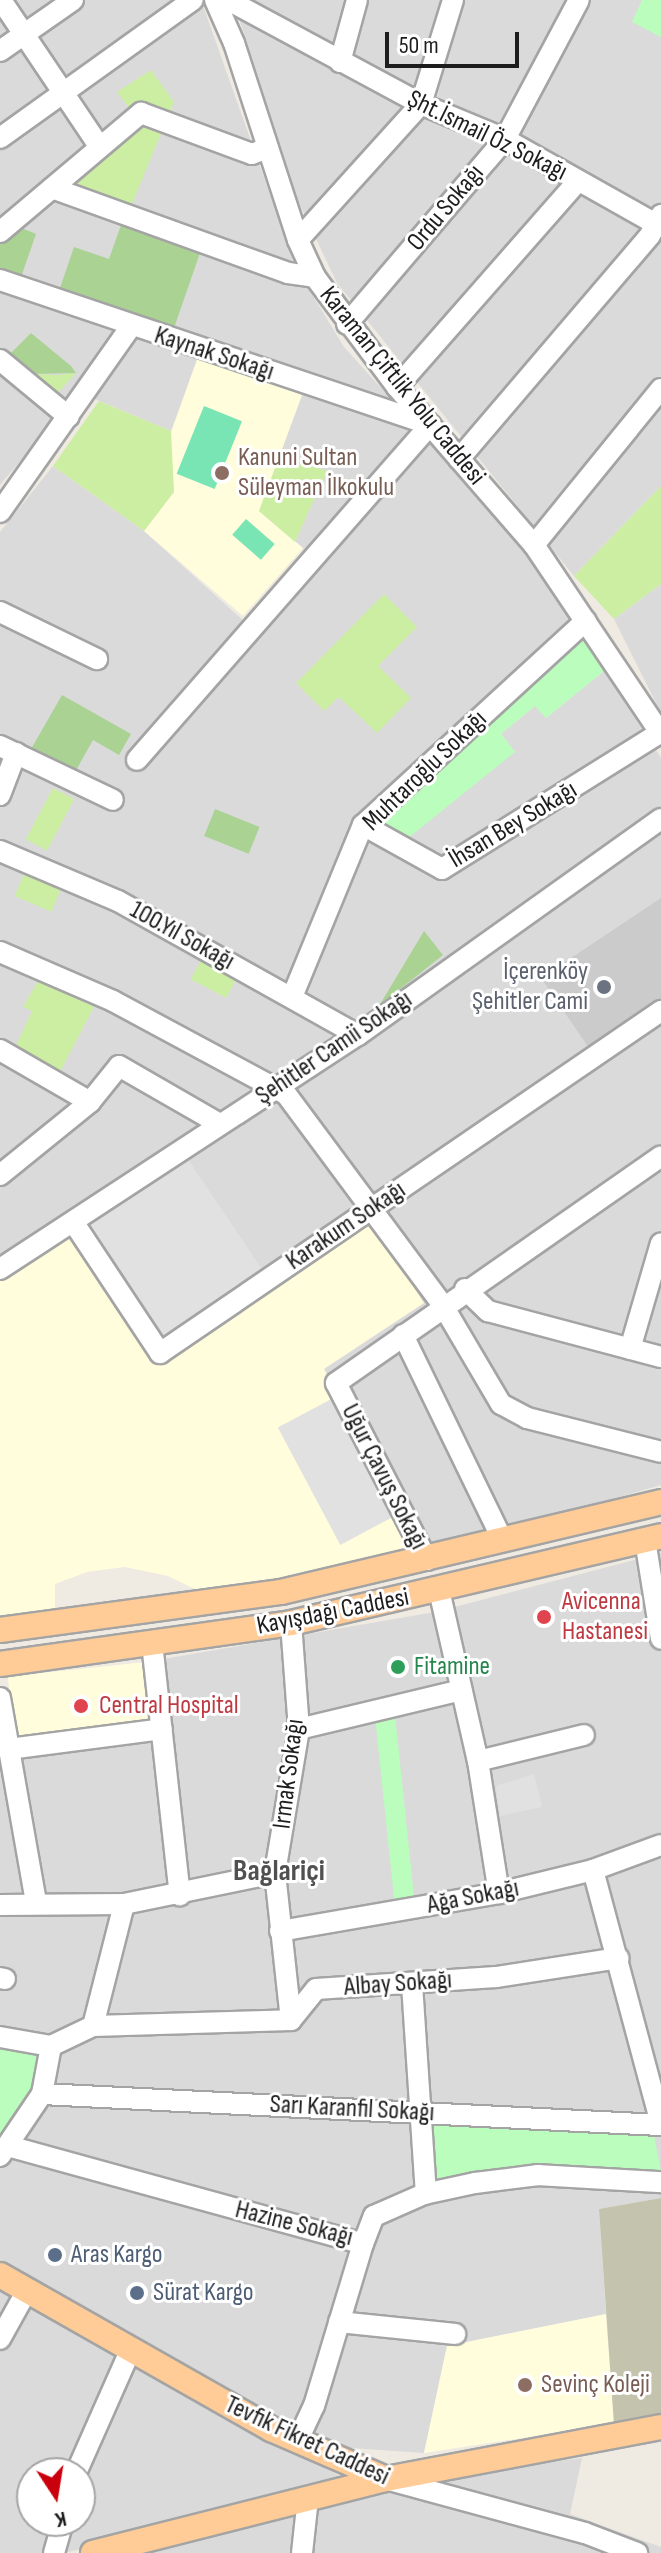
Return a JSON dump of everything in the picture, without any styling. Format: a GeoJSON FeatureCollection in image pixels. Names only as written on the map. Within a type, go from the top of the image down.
{"type":"FeatureCollection","features":[{"type":"Feature","properties":{"kind":"main road","name":"Kayışdağı Caddesi"},"geometry":{"type":"LineString","coordinates":[[0,1630],[281,1592],[427,1560],[661,1502]]}},
{"type":"Feature","properties":{"kind":"main road","name":"Kayışdağı Caddesi"},"geometry":{"type":"LineString","coordinates":[[0,1664],[291,1623],[653,1538]]}},
{"type":"Feature","properties":{"kind":"main road","name":"Tevfik Fikret Caddesi"},"geometry":{"type":"LineString","coordinates":[[0,2275],[297,2442],[386,2479]]}},
{"type":"Feature","properties":{"kind":"main road"},"geometry":{"type":"LineString","coordinates":[[93,2553],[386,2479],[661,2427]]}},
{"type":"Feature","properties":{"kind":"street"},"geometry":{"type":"LineString","coordinates":[[1,0],[99,146]]}},
{"type":"Feature","properties":{"kind":"street"},"geometry":{"type":"LineString","coordinates":[[0,51],[73,0]]}},
{"type":"Feature","properties":{"kind":"street"},"geometry":{"type":"LineString","coordinates":[[0,138],[193,0]]}},
{"type":"Feature","properties":{"kind":"street","name":"Karaman Çiftlik Yolu Caddesi"},"geometry":{"type":"LineString","coordinates":[[215,0],[234,43],[298,240],[315,277],[347,324],[397,387],[534,545],[661,733]]}},
{"type":"Feature","properties":{"kind":"street","name":"Şht.İsmail Öz Sokağı"},"geometry":{"type":"LineString","coordinates":[[228,0],[257,8],[340,62],[421,104],[505,139],[659,222]]}},
{"type":"Feature","properties":{"kind":"street"},"geometry":{"type":"LineString","coordinates":[[340,62],[357,0]]}},
{"type":"Feature","properties":{"kind":"street"},"geometry":{"type":"LineString","coordinates":[[298,240],[421,104],[453,0]]}},
{"type":"Feature","properties":{"kind":"street","name":"Ordu Sokağı"},"geometry":{"type":"LineString","coordinates":[[347,324],[505,139],[579,0]]}},
{"type":"Feature","properties":{"kind":"street"},"geometry":{"type":"LineString","coordinates":[[0,232],[141,113],[252,154],[268,148]]}},
{"type":"Feature","properties":{"kind":"street"},"geometry":{"type":"LineString","coordinates":[[397,387],[578,181]]}},
{"type":"Feature","properties":{"kind":"street"},"geometry":{"type":"LineString","coordinates":[[52,188],[288,273],[315,277]]}},
{"type":"Feature","properties":{"kind":"street"},"geometry":{"type":"LineString","coordinates":[[459,459],[659,222]]}},
{"type":"Feature","properties":{"kind":"street","name":"Kaynak Sokağı"},"geometry":{"type":"LineString","coordinates":[[0,280],[430,425]]}},
{"type":"Feature","properties":{"kind":"street"},"geometry":{"type":"LineString","coordinates":[[3,502],[69,417],[131,326]]}},
{"type":"Feature","properties":{"kind":"street"},"geometry":{"type":"LineString","coordinates":[[0,360],[69,417]]}},
{"type":"Feature","properties":{"kind":"street"},"geometry":{"type":"LineString","coordinates":[[534,545],[661,389]]}},
{"type":"Feature","properties":{"kind":"street"},"geometry":{"type":"LineString","coordinates":[[137,760],[430,425]]}},
{"type":"Feature","properties":{"kind":"street"},"geometry":{"type":"LineString","coordinates":[[0,612],[97,659]]}},
{"type":"Feature","properties":{"kind":"street","name":"Muhtaroğlu Sokağı"},"geometry":{"type":"LineString","coordinates":[[292,997],[363,825],[586,621]]}},
{"type":"Feature","properties":{"kind":"street","name":"İhsan Bey Sokağı"},"geometry":{"type":"LineString","coordinates":[[363,825],[442,869],[661,733]]}},
{"type":"Feature","properties":{"kind":"street"},"geometry":{"type":"LineString","coordinates":[[0,795],[8,749],[113,800]]}},
{"type":"Feature","properties":{"kind":"street","name":"Şehitler Camii Sokağı"},"geometry":{"type":"LineString","coordinates":[[0,1269],[358,1035],[661,819]]}},
{"type":"Feature","properties":{"kind":"street","name":"100.Yıl Sokağı"},"geometry":{"type":"LineString","coordinates":[[0,851],[118,901],[358,1035]]}},
{"type":"Feature","properties":{"kind":"street"},"geometry":{"type":"LineString","coordinates":[[0,952],[113,1001],[286,1094],[442,1304],[501,1404],[527,1418],[661,1452]]}},
{"type":"Feature","properties":{"kind":"street","name":"Karakum Sokağı"},"geometry":{"type":"LineString","coordinates":[[74,1223],[160,1353],[661,1011]]}},
{"type":"Feature","properties":{"kind":"street"},"geometry":{"type":"LineString","coordinates":[[0,1050],[90,1102]]}},
{"type":"Feature","properties":{"kind":"street"},"geometry":{"type":"LineString","coordinates":[[0,1175],[90,1102],[125,1065],[220,1124]]}},
{"type":"Feature","properties":{"kind":"street","name":"Uğur Çavuş Sokağı"},"geometry":{"type":"LineString","coordinates":[[427,1560],[336,1383],[442,1304],[661,1156]]}},
{"type":"Feature","properties":{"kind":"street"},"geometry":{"type":"LineString","coordinates":[[630,1349],[661,1243]]}},
{"type":"Feature","properties":{"kind":"street"},"geometry":{"type":"LineString","coordinates":[[465,1289],[488,1311],[661,1357]]}},
{"type":"Feature","properties":{"kind":"street"},"geometry":{"type":"LineString","coordinates":[[403,1335],[503,1541]]}},
{"type":"Feature","properties":{"kind":"street"},"geometry":{"type":"LineString","coordinates":[[653,1538],[661,1639]]}},
{"type":"Feature","properties":{"kind":"street"},"geometry":{"type":"LineString","coordinates":[[439,1590],[478,1761],[499,1893]]}},
{"type":"Feature","properties":{"kind":"street","name":"Irmak Sokağı"},"geometry":{"type":"LineString","coordinates":[[291,1623],[299,1729],[275,1873],[291,2020]]}},
{"type":"Feature","properties":{"kind":"street"},"geometry":{"type":"LineString","coordinates":[[152,1643],[180,1895]]}},
{"type":"Feature","properties":{"kind":"street"},"geometry":{"type":"LineString","coordinates":[[299,1729],[461,1690]]}},
{"type":"Feature","properties":{"kind":"street"},"geometry":{"type":"LineString","coordinates":[[0,1698],[36,1903]]}},
{"type":"Feature","properties":{"kind":"street"},"geometry":{"type":"LineString","coordinates":[[9,1749],[162,1729]]}},
{"type":"Feature","properties":{"kind":"street"},"geometry":{"type":"LineString","coordinates":[[478,1761],[584,1735]]}},
{"type":"Feature","properties":{"kind":"street","name":"Ağa Sokağı"},"geometry":{"type":"LineString","coordinates":[[280,1931],[499,1893],[593,1870],[661,1845]]}},
{"type":"Feature","properties":{"kind":"street"},"geometry":{"type":"LineString","coordinates":[[593,1870],[661,2124]]}},
{"type":"Feature","properties":{"kind":"street"},"geometry":{"type":"LineString","coordinates":[[0,1905],[124,1904],[180,1895],[275,1873]]}},
{"type":"Feature","properties":{"kind":"street"},"geometry":{"type":"LineString","coordinates":[[93,2026],[124,1904]]}},
{"type":"Feature","properties":{"kind":"street","name":"Albay Sokağı"},"geometry":{"type":"LineString","coordinates":[[291,2020],[316,1989],[412,1984],[619,1958]]}},
{"type":"Feature","properties":{"kind":"street"},"geometry":{"type":"LineString","coordinates":[[412,1984],[426,2194]]}},
{"type":"Feature","properties":{"kind":"street"},"geometry":{"type":"LineString","coordinates":[[0,2037],[51,2046],[93,2026],[291,2020]]}},
{"type":"Feature","properties":{"kind":"street"},"geometry":{"type":"LineString","coordinates":[[4,2151],[42,2094],[51,2046]]}},
{"type":"Feature","properties":{"kind":"street","name":"Sarı Karanfil Sokağı"},"geometry":{"type":"LineString","coordinates":[[42,2094],[661,2124]]}},
{"type":"Feature","properties":{"kind":"street","name":"Hazine Sokağı"},"geometry":{"type":"LineString","coordinates":[[4,2151],[363,2244],[374,2216],[426,2194],[538,2175],[661,2182]]}},
{"type":"Feature","properties":{"kind":"street"},"geometry":{"type":"LineString","coordinates":[[297,2442],[363,2244]]}},
{"type":"Feature","properties":{"kind":"street"},"geometry":{"type":"LineString","coordinates":[[0,2339],[26,2292]]}},
{"type":"Feature","properties":{"kind":"street"},"geometry":{"type":"LineString","coordinates":[[339,2322],[455,2334]]}},
{"type":"Feature","properties":{"kind":"street"},"geometry":{"type":"LineString","coordinates":[[83,2457],[131,2349]]}},
{"type":"Feature","properties":{"kind":"street","name":"Tevfik Fikret Caddesi"},"geometry":{"type":"LineString","coordinates":[[386,2479],[585,2533],[637,2553]]}},
{"type":"Feature","properties":{"kind":"street"},"geometry":{"type":"LineString","coordinates":[[302,2553],[308,2498]]}},
{"type":"Feature","properties":{"kind":"shaded area"},"geometry":{"type":"Polygon","coordinates":[[[0,0],[201,0],[296,268],[344,347],[552,577],[575,621],[366,822],[515,752],[501,734],[536,705],[546,718],[604,671],[661,758],[661,1485],[418,1555],[324,1368],[264,1272],[73,1236],[0,1276],[0,532],[53,466],[144,531],[256,632],[318,562],[295,542],[326,471],[280,455],[302,395],[198,357],[171,431],[78,392],[0,485],[0,0]]]}},
{"type":"Feature","properties":{"kind":"shaded area"},"geometry":{"type":"Polygon","coordinates":[[[233,0],[661,0],[661,486],[574,576],[337,283],[298,201],[233,0]]]}},
{"type":"Feature","properties":{"kind":"shaded area","name":"Kanuni Sultan Süleyman İlkokulu"},"geometry":{"type":"Polygon","coordinates":[[[198,357],[302,395],[259,511],[303,548],[243,616],[144,531],[174,492],[168,441],[198,357]]]}},
{"type":"Feature","properties":{"kind":"shaded area"},"geometry":{"type":"Polygon","coordinates":[[[661,584],[661,713],[614,619],[661,584]]]}},
{"type":"Feature","properties":{"kind":"shaded area"},"geometry":{"type":"Polygon","coordinates":[[[661,898],[661,1003],[591,1051],[541,978],[661,898]]]}},
{"type":"Feature","properties":{"kind":"shaded area"},"geometry":{"type":"Polygon","coordinates":[[[187,1158],[264,1272],[150,1350],[73,1235],[187,1158]]]}},
{"type":"Feature","properties":{"kind":"shaded area"},"geometry":{"type":"Polygon","coordinates":[[[362,1207],[424,1303],[324,1369],[418,1555],[207,1595],[168,1576],[125,1567],[87,1572],[55,1584],[55,1614],[0,1616],[0,1278],[73,1236],[162,1342],[362,1207]]]}},
{"type":"Feature","properties":{"kind":"shaded area"},"geometry":{"type":"Polygon","coordinates":[[[337,1396],[399,1513],[340,1545],[278,1427],[337,1396]]]}},
{"type":"Feature","properties":{"kind":"shaded area"},"geometry":{"type":"Polygon","coordinates":[[[661,1553],[661,2198],[599,2209],[606,2314],[447,2346],[424,2453],[350,2448],[312,2435],[0,2259],[0,1691],[9,1690],[20,1756],[146,1662],[435,1612],[661,1553]]]}},
{"type":"Feature","properties":{"kind":"shaded area","name":"Central Hospital"},"geometry":{"type":"Polygon","coordinates":[[[146,1662],[152,1723],[14,1737],[8,1677],[146,1662]]]}},
{"type":"Feature","properties":{"kind":"shaded area"},"geometry":{"type":"Polygon","coordinates":[[[534,1774],[542,1807],[500,1816],[496,1786],[534,1774]]]}},
{"type":"Feature","properties":{"kind":"shaded area"},"geometry":{"type":"Polygon","coordinates":[[[661,2198],[661,2416],[614,2424],[599,2209],[661,2198]]]}},
{"type":"Feature","properties":{"kind":"shaded area"},"geometry":{"type":"Polygon","coordinates":[[[0,2286],[343,2478],[229,2514],[64,2553],[0,2553],[0,2286]]]}},
{"type":"Feature","properties":{"kind":"shaded area","name":"Sevinç Koleji"},"geometry":{"type":"Polygon","coordinates":[[[606,2314],[614,2424],[424,2453],[447,2346],[606,2314]]]}},
{"type":"Feature","properties":{"kind":"shaded area"},"geometry":{"type":"Polygon","coordinates":[[[582,2458],[570,2514],[661,2547],[661,2553],[134,2553],[439,2477],[582,2458]]]}},
{"type":"Feature","properties":{"kind":"green space"},"geometry":{"type":"Polygon","coordinates":[[[642,0],[661,0],[661,37],[632,22],[642,0]]]}},
{"type":"Feature","properties":{"kind":"green space"},"geometry":{"type":"Polygon","coordinates":[[[151,70],[174,102],[132,204],[68,182],[139,121],[117,92],[151,70]]]}},
{"type":"Feature","properties":{"kind":"green space"},"geometry":{"type":"Polygon","coordinates":[[[121,225],[200,253],[174,328],[60,288],[74,247],[109,259],[121,225]]]}},
{"type":"Feature","properties":{"kind":"green space"},"geometry":{"type":"Polygon","coordinates":[[[17,226],[36,234],[20,280],[0,273],[0,240],[17,226]]]}},
{"type":"Feature","properties":{"kind":"green space"},"geometry":{"type":"Polygon","coordinates":[[[31,333],[76,373],[31,374],[7,357],[31,333]]]}},
{"type":"Feature","properties":{"kind":"green space"},"geometry":{"type":"Polygon","coordinates":[[[76,373],[56,395],[31,374],[56,375],[76,373]]]}},
{"type":"Feature","properties":{"kind":"green space"},"geometry":{"type":"Polygon","coordinates":[[[99,401],[171,431],[174,492],[144,531],[53,466],[99,401]]]}},
{"type":"Feature","properties":{"kind":"green space"},"geometry":{"type":"Polygon","coordinates":[[[204,406],[242,421],[215,489],[177,474],[204,406]]]}},
{"type":"Feature","properties":{"kind":"green space"},"geometry":{"type":"Polygon","coordinates":[[[280,455],[327,471],[295,542],[259,511],[280,455]]]}},
{"type":"Feature","properties":{"kind":"green space"},"geometry":{"type":"Polygon","coordinates":[[[661,486],[661,584],[614,619],[574,576],[661,486]]]}},
{"type":"Feature","properties":{"kind":"green space"},"geometry":{"type":"Polygon","coordinates":[[[246,519],[275,544],[261,560],[232,535],[246,519]]]}},
{"type":"Feature","properties":{"kind":"green space"},"geometry":{"type":"Polygon","coordinates":[[[384,594],[417,627],[378,666],[411,698],[377,733],[339,697],[324,711],[296,683],[384,594]]]}},
{"type":"Feature","properties":{"kind":"green space"},"geometry":{"type":"Polygon","coordinates":[[[575,621],[604,671],[546,718],[535,706],[501,734],[515,752],[402,843],[363,825],[575,621]]]}},
{"type":"Feature","properties":{"kind":"green space"},"geometry":{"type":"Polygon","coordinates":[[[62,695],[131,734],[119,755],[93,740],[74,774],[31,749],[62,695]]]}},
{"type":"Feature","properties":{"kind":"green space"},"geometry":{"type":"Polygon","coordinates":[[[53,788],[74,799],[47,850],[26,839],[53,788]]]}},
{"type":"Feature","properties":{"kind":"green space"},"geometry":{"type":"Polygon","coordinates":[[[215,809],[260,827],[249,854],[204,836],[215,809]]]}},
{"type":"Feature","properties":{"kind":"green space"},"geometry":{"type":"Polygon","coordinates":[[[24,874],[61,890],[51,912],[15,896],[24,874]]]}},
{"type":"Feature","properties":{"kind":"green space"},"geometry":{"type":"Polygon","coordinates":[[[424,931],[443,955],[379,1006],[424,931]]]}},
{"type":"Feature","properties":{"kind":"green space"},"geometry":{"type":"Polygon","coordinates":[[[202,958],[237,977],[226,998],[191,979],[202,958]]]}},
{"type":"Feature","properties":{"kind":"green space"},"geometry":{"type":"Polygon","coordinates":[[[39,979],[97,1001],[60,1072],[14,1050],[32,1011],[23,1007],[39,979]]]}},
{"type":"Feature","properties":{"kind":"green space"},"geometry":{"type":"Polygon","coordinates":[[[394,1706],[415,1908],[395,1910],[374,1708],[394,1706]]]}},
{"type":"Feature","properties":{"kind":"green space"},"geometry":{"type":"Polygon","coordinates":[[[0,2044],[40,2051],[32,2089],[0,2140],[0,2044]]]}},
{"type":"Feature","properties":{"kind":"green space"},"geometry":{"type":"Polygon","coordinates":[[[430,2122],[653,2130],[661,2172],[546,2166],[432,2185],[430,2122]]]}},
{"type":"Feature","properties":{"kind":"place","name":"Kanuni Sultan Süleyman İlkokulu"},"geometry":{"type":"Point","coordinates":[222,473]}},
{"type":"Feature","properties":{"kind":"place","name":"İçerenköy Şehitler Cami"},"geometry":{"type":"Point","coordinates":[604,987]}},
{"type":"Feature","properties":{"kind":"place","name":"Avicenna Hastanesi"},"geometry":{"type":"Point","coordinates":[544,1617]}},
{"type":"Feature","properties":{"kind":"place","name":"Fitamine"},"geometry":{"type":"Point","coordinates":[398,1667]}},
{"type":"Feature","properties":{"kind":"place","name":"Central Hospital"},"geometry":{"type":"Point","coordinates":[81,1706]}},
{"type":"Feature","properties":{"kind":"place","name":"Aras Kargo"},"geometry":{"type":"Point","coordinates":[55,2255]}},
{"type":"Feature","properties":{"kind":"place","name":"Sürat Kargo"},"geometry":{"type":"Point","coordinates":[137,2293]}},
{"type":"Feature","properties":{"kind":"place","name":"Sevinç Koleji"},"geometry":{"type":"Point","coordinates":[525,2385]}},
{"type":"Feature","properties":{"kind":"district","name":"Bağlariçi"},"geometry":{"type":"Point","coordinates":[279,1871]}}]}
